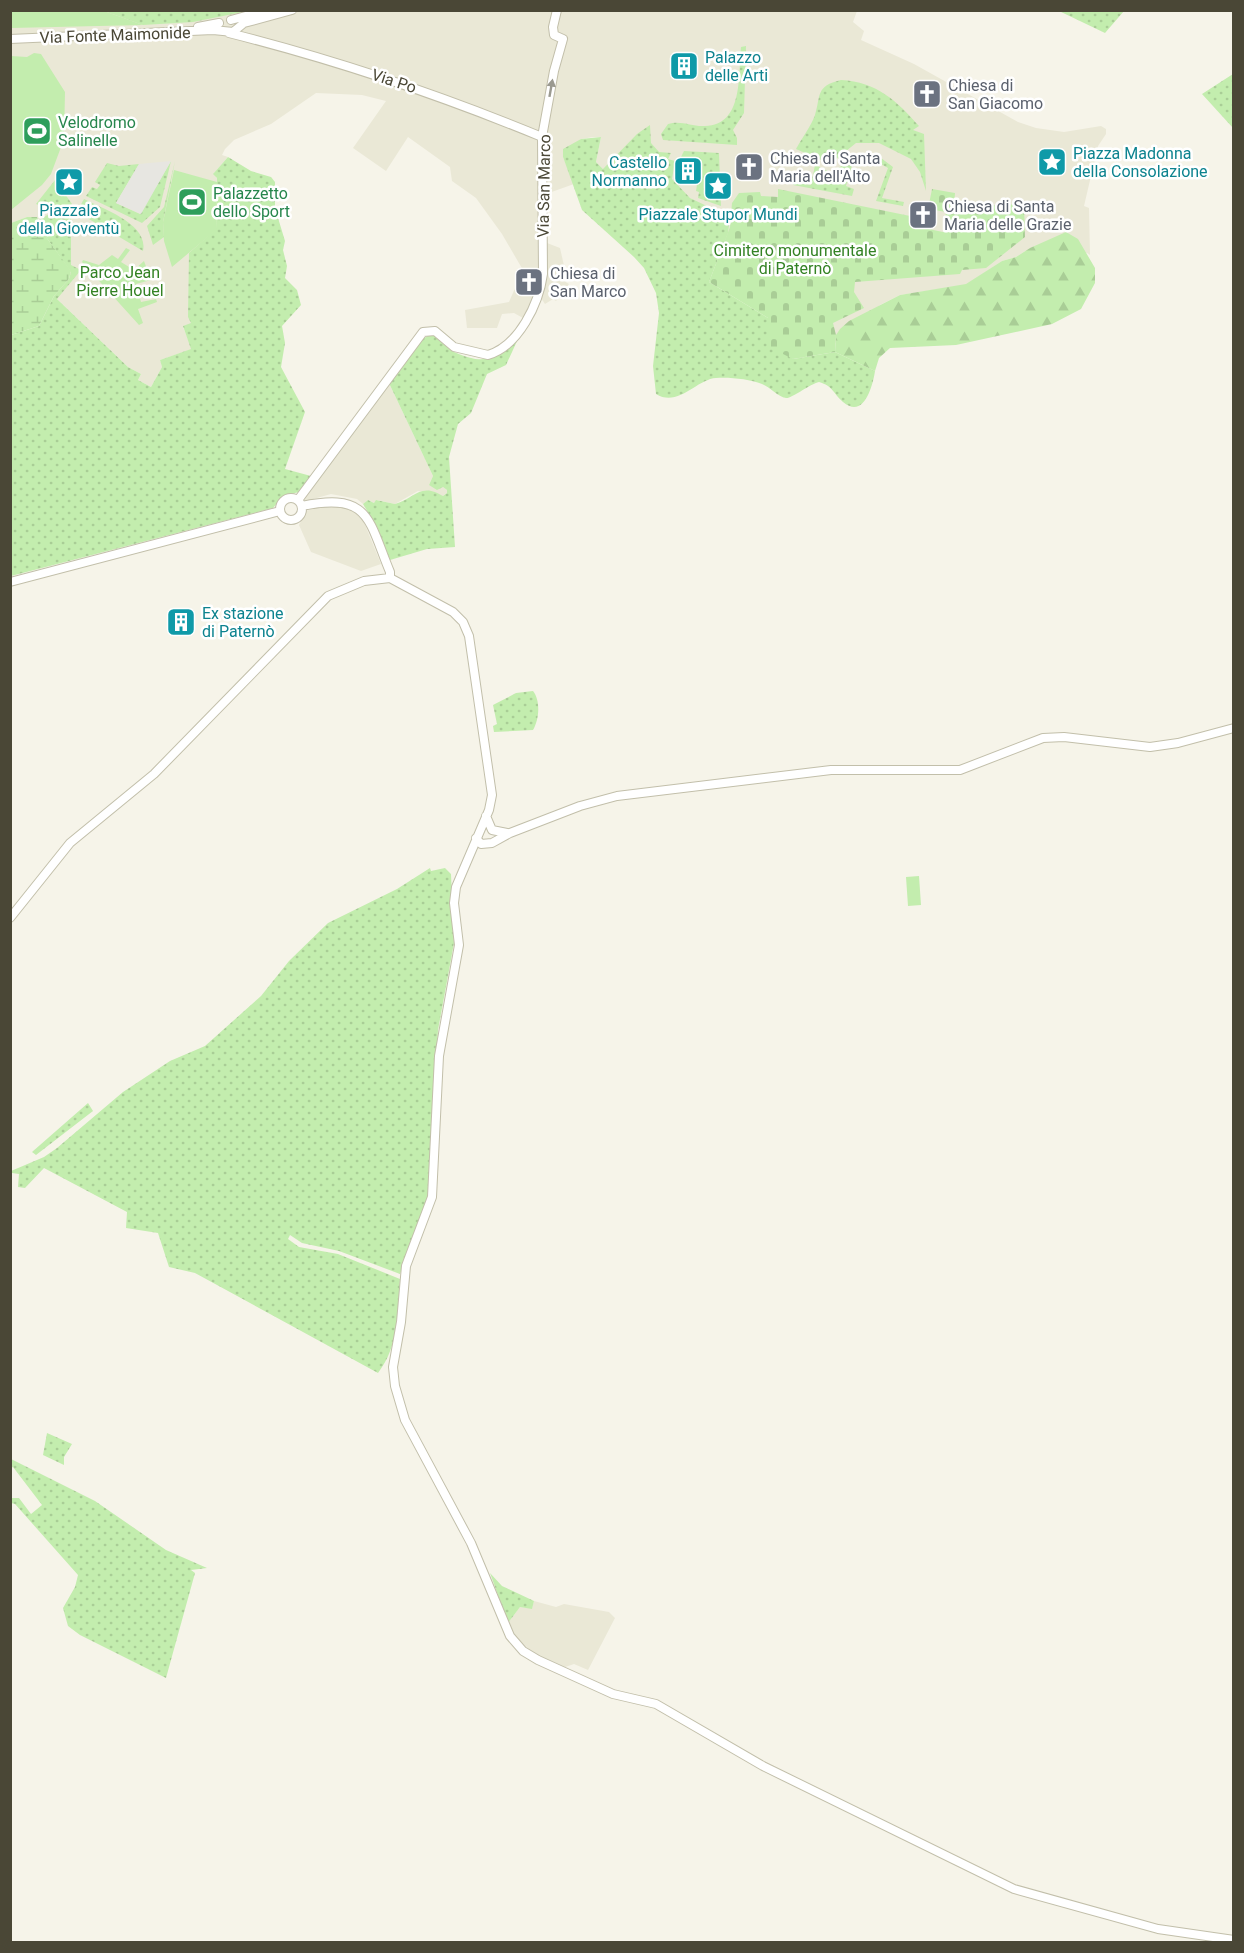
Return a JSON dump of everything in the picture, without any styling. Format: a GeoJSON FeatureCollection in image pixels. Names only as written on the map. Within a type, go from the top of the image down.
{"type":"FeatureCollection","features":[{"type":"Feature","properties":{"kind":"street"},"geometry":{"type":"LineString","coordinates":[[268,10],[231,20],[219,27],[229,33],[292,10]]}},
{"type":"Feature","properties":{"kind":"street","name":"Via San Marco"},"geometry":{"type":"LineString","coordinates":[[300,503],[423,332],[435,332],[454,347],[488,355],[513,338],[522,327],[540,290],[543,274],[542,137],[554,71],[563,39],[554,35],[557,10]]}},
{"type":"Feature","properties":{"kind":"street"},"geometry":{"type":"LineString","coordinates":[[231,20],[240,30]]}},
{"type":"Feature","properties":{"kind":"street","name":"Via Fonte Maimonide"},"geometry":{"type":"LineString","coordinates":[[10,33],[219,27]]}},
{"type":"Feature","properties":{"kind":"street","name":"Via Fonte Maimonide"},"geometry":{"type":"LineString","coordinates":[[10,39],[219,27]]}},
{"type":"Feature","properties":{"kind":"street","name":"Via Po"},"geometry":{"type":"LineString","coordinates":[[240,30],[465,105],[542,137]]}},
{"type":"Feature","properties":{"kind":"street"},"geometry":{"type":"LineString","coordinates":[[300,503],[301,515],[293,520],[286,519],[280,511],[281,504],[287,498],[300,503],[329,500],[345,502],[359,508],[369,522],[390,572],[390,578]]}},
{"type":"Feature","properties":{"kind":"street"},"geometry":{"type":"LineString","coordinates":[[10,582],[280,511]]}},
{"type":"Feature","properties":{"kind":"street"},"geometry":{"type":"LineString","coordinates":[[10,918],[70,843],[154,774],[328,596],[364,581],[390,578],[453,612],[466,627],[491,785],[491,802],[464,864],[454,896],[459,945],[439,1056],[432,1197],[405,1266],[401,1322],[394,1354],[393,1376],[410,1431],[471,1543],[510,1636],[524,1651],[538,1660],[613,1694],[656,1704],[763,1766],[1014,1889],[1158,1929],[1233,1940]]}},
{"type":"Feature","properties":{"kind":"street"},"geometry":{"type":"LineString","coordinates":[[464,864],[510,833],[580,806],[617,796],[831,770],[960,770],[1043,738],[1064,737],[1150,747],[1178,743],[1233,728]]}},
{"type":"Feature","properties":{"kind":"street"},"geometry":{"type":"LineString","coordinates":[[486,816],[492,830],[499,833]]}},
{"type":"Feature","properties":{"kind":"street"},"geometry":{"type":"LineString","coordinates":[[477,837],[510,833]]}},
{"type":"Feature","properties":{"kind":"street"},"geometry":{"type":"LineString","coordinates":[[477,837],[481,844],[492,843]]}},
{"type":"Feature","properties":{"kind":"shaded area"},"geometry":{"type":"Polygon","coordinates":[[[10,11],[857,11],[853,22],[864,31],[861,40],[914,64],[1018,122],[1036,128],[1064,132],[1101,126],[1106,129],[1106,134],[1098,146],[1084,206],[1089,208],[1090,255],[1030,248],[1016,257],[1002,261],[966,285],[900,295],[880,305],[835,343],[835,352],[724,246],[695,201],[687,196],[603,169],[596,162],[601,137],[593,137],[581,139],[563,157],[574,184],[546,194],[547,243],[560,248],[565,270],[559,278],[569,284],[556,301],[553,299],[545,304],[541,298],[523,318],[514,313],[502,314],[497,328],[467,328],[465,310],[509,302],[523,270],[502,234],[476,198],[452,181],[450,167],[408,137],[386,171],[353,148],[386,101],[362,95],[316,93],[271,124],[234,140],[225,149],[222,155],[228,157],[214,173],[217,178],[216,230],[191,324],[183,327],[192,349],[160,360],[162,367],[151,387],[138,380],[141,374],[128,367],[54,296],[69,279],[71,271],[70,218],[46,217],[39,220],[37,217],[27,217],[11,223],[10,11]]]}},
{"type":"Feature","properties":{"kind":"shaded area"},"geometry":{"type":"Polygon","coordinates":[[[171,161],[141,214],[116,203],[139,164],[171,161]]]}},
{"type":"Feature","properties":{"kind":"shaded area"},"geometry":{"type":"Polygon","coordinates":[[[388,381],[433,476],[429,485],[443,487],[447,493],[443,496],[418,491],[395,504],[377,500],[374,503],[368,500],[363,504],[357,499],[331,494],[306,501],[303,499],[388,381]]]}},
{"type":"Feature","properties":{"kind":"shaded area"},"geometry":{"type":"Polygon","coordinates":[[[327,504],[352,508],[361,515],[381,564],[361,571],[311,552],[299,525],[306,511],[327,504]]]}},
{"type":"Feature","properties":{"kind":"shaded area"},"geometry":{"type":"Polygon","coordinates":[[[534,1601],[556,1607],[564,1604],[609,1612],[615,1618],[588,1670],[574,1664],[565,1667],[533,1653],[514,1635],[508,1623],[520,1607],[532,1608],[534,1601]]]}},
{"type":"Feature","properties":{"kind":"green space"},"geometry":{"type":"Polygon","coordinates":[[[10,11],[104,11],[143,25],[11,28],[10,11]]]}},
{"type":"Feature","properties":{"kind":"green space"},"geometry":{"type":"Polygon","coordinates":[[[104,11],[248,11],[193,22],[143,25],[104,11]]]}},
{"type":"Feature","properties":{"kind":"green space"},"geometry":{"type":"Polygon","coordinates":[[[1059,11],[1124,11],[1105,33],[1059,11]]]}},
{"type":"Feature","properties":{"kind":"green space"},"geometry":{"type":"Polygon","coordinates":[[[746,46],[744,113],[733,130],[737,138],[737,145],[663,140],[661,134],[668,124],[705,126],[718,123],[727,117],[733,108],[739,84],[741,47],[746,46]]]}},
{"type":"Feature","properties":{"kind":"green space","name":"Velodromo Salinelle"},"geometry":{"type":"Polygon","coordinates":[[[34,53],[41,54],[65,92],[64,139],[51,174],[42,185],[11,210],[11,56],[27,57],[34,53]]]}},
{"type":"Feature","properties":{"kind":"green space"},"geometry":{"type":"Polygon","coordinates":[[[1233,74],[1233,128],[1202,94],[1233,74]]]}},
{"type":"Feature","properties":{"kind":"green space"},"geometry":{"type":"Polygon","coordinates":[[[841,80],[865,85],[885,94],[919,126],[913,130],[924,134],[926,191],[920,172],[911,159],[879,143],[856,143],[830,164],[796,149],[813,119],[820,93],[827,85],[841,80]]]}},
{"type":"Feature","properties":{"kind":"green space"},"geometry":{"type":"Polygon","coordinates":[[[650,125],[651,143],[659,152],[671,153],[668,159],[675,161],[672,179],[690,198],[730,217],[728,233],[709,282],[768,318],[793,359],[835,352],[875,371],[870,392],[862,404],[857,407],[850,406],[830,388],[819,382],[786,398],[762,384],[727,378],[709,380],[672,398],[656,394],[653,366],[659,313],[656,293],[644,268],[582,210],[563,157],[563,149],[581,139],[601,137],[596,162],[603,169],[637,134],[650,125]]]}},
{"type":"Feature","properties":{"kind":"green space"},"geometry":{"type":"Polygon","coordinates":[[[684,151],[719,153],[721,206],[698,198],[699,192],[696,191],[700,166],[679,161],[684,151]]]}},
{"type":"Feature","properties":{"kind":"green space"},"geometry":{"type":"Polygon","coordinates":[[[867,153],[881,158],[893,167],[882,198],[904,202],[903,206],[876,201],[888,168],[863,154],[853,162],[846,186],[854,189],[852,196],[793,185],[793,182],[811,185],[815,165],[832,173],[856,155],[867,153]]]}},
{"type":"Feature","properties":{"kind":"green space"},"geometry":{"type":"Polygon","coordinates":[[[228,157],[251,171],[271,177],[275,182],[275,208],[285,241],[283,250],[287,266],[285,278],[297,290],[301,305],[282,326],[285,343],[281,367],[305,412],[285,469],[311,476],[299,492],[283,496],[273,508],[11,576],[11,335],[39,326],[54,296],[69,279],[71,272],[46,237],[39,220],[49,214],[71,218],[71,265],[81,270],[57,299],[128,367],[141,374],[138,380],[151,387],[162,367],[160,360],[191,349],[183,326],[191,323],[188,317],[189,253],[216,229],[217,178],[213,174],[228,157]]]}},
{"type":"Feature","properties":{"kind":"green space"},"geometry":{"type":"Polygon","coordinates":[[[171,161],[160,207],[142,223],[86,196],[92,187],[97,189],[100,185],[95,182],[107,163],[119,166],[139,164],[116,203],[140,214],[171,161]]]}},
{"type":"Feature","properties":{"kind":"green space"},"geometry":{"type":"Polygon","coordinates":[[[175,161],[163,222],[164,237],[153,245],[147,226],[164,207],[175,161]]]}},
{"type":"Feature","properties":{"kind":"green space","name":"Palazzetto dello Sport"},"geometry":{"type":"Polygon","coordinates":[[[174,170],[217,182],[216,230],[172,267],[164,241],[163,222],[174,170]]]}},
{"type":"Feature","properties":{"kind":"green space"},"geometry":{"type":"Polygon","coordinates":[[[55,180],[72,204],[69,208],[56,211],[36,204],[55,180]]]}},
{"type":"Feature","properties":{"kind":"green space","name":"Cimitero monumentale di Paternò"},"geometry":{"type":"Polygon","coordinates":[[[778,189],[915,217],[914,226],[943,232],[946,212],[928,209],[932,189],[955,193],[954,207],[1024,204],[1025,237],[986,268],[962,270],[960,274],[855,282],[854,292],[864,308],[833,323],[836,335],[835,352],[793,359],[767,346],[768,318],[709,282],[730,227],[732,203],[739,193],[760,192],[761,196],[778,197],[778,189]]]}},
{"type":"Feature","properties":{"kind":"green space"},"geometry":{"type":"Polygon","coordinates":[[[84,199],[132,225],[143,241],[143,251],[77,212],[84,199]]]}},
{"type":"Feature","properties":{"kind":"green space"},"geometry":{"type":"Polygon","coordinates":[[[27,217],[37,217],[46,237],[71,271],[69,279],[54,296],[39,326],[11,335],[11,223],[27,217]]]}},
{"type":"Feature","properties":{"kind":"green space"},"geometry":{"type":"Polygon","coordinates":[[[1066,232],[1078,239],[1095,268],[1095,283],[1081,309],[1052,324],[956,345],[890,348],[879,358],[875,371],[835,352],[836,335],[849,321],[900,295],[966,284],[1002,261],[1016,257],[1066,232]]]}},
{"type":"Feature","properties":{"kind":"green space","name":"Parco Jean Pierre Houel"},"geometry":{"type":"Polygon","coordinates":[[[126,248],[130,250],[121,262],[134,270],[144,261],[151,280],[136,284],[141,302],[156,299],[157,302],[138,309],[143,323],[139,325],[82,262],[83,260],[99,265],[112,255],[118,259],[126,248]]]}},
{"type":"Feature","properties":{"kind":"green space"},"geometry":{"type":"Polygon","coordinates":[[[431,334],[454,352],[474,359],[496,356],[518,339],[506,365],[487,374],[471,413],[458,424],[449,457],[455,547],[427,549],[390,560],[378,529],[363,504],[368,500],[374,503],[376,500],[395,504],[418,492],[429,490],[443,496],[447,493],[443,487],[437,490],[429,485],[433,476],[388,381],[421,340],[431,334]]]}},
{"type":"Feature","properties":{"kind":"green space"},"geometry":{"type":"Polygon","coordinates":[[[533,691],[536,695],[538,710],[533,730],[494,732],[493,726],[497,724],[493,705],[516,693],[533,691]]]}},
{"type":"Feature","properties":{"kind":"green space"},"geometry":{"type":"Polygon","coordinates":[[[430,868],[431,871],[445,868],[451,874],[454,943],[438,1030],[428,1198],[400,1274],[339,1251],[302,1243],[290,1235],[288,1239],[299,1247],[338,1254],[400,1279],[394,1340],[385,1363],[378,1373],[195,1273],[169,1267],[158,1233],[126,1228],[127,1212],[44,1168],[25,1188],[18,1187],[19,1174],[12,1173],[11,1185],[11,1171],[44,1157],[123,1092],[170,1061],[205,1046],[261,996],[289,961],[328,923],[397,889],[430,868]]]}},
{"type":"Feature","properties":{"kind":"green space"},"geometry":{"type":"Polygon","coordinates":[[[919,876],[921,905],[908,906],[906,877],[919,876]]]}},
{"type":"Feature","properties":{"kind":"green space"},"geometry":{"type":"Polygon","coordinates":[[[88,1103],[93,1111],[36,1155],[32,1152],[88,1103]]]}},
{"type":"Feature","properties":{"kind":"green space"},"geometry":{"type":"Polygon","coordinates":[[[47,1433],[72,1444],[64,1457],[64,1465],[43,1455],[47,1433]]]}},
{"type":"Feature","properties":{"kind":"green space"},"geometry":{"type":"Polygon","coordinates":[[[11,1459],[95,1501],[166,1550],[207,1568],[191,1570],[195,1573],[166,1678],[80,1635],[68,1626],[63,1608],[75,1587],[78,1575],[15,1504],[11,1503],[11,1498],[19,1498],[31,1514],[42,1505],[13,1467],[11,1468],[11,1459]]]}},
{"type":"Feature","properties":{"kind":"green space"},"geometry":{"type":"Polygon","coordinates":[[[490,1573],[502,1586],[534,1601],[532,1609],[520,1607],[508,1623],[490,1573]]]}},
{"type":"Feature","properties":{"kind":"place","name":"Palazzo delle Arti"},"geometry":{"type":"Point","coordinates":[684,66]}},
{"type":"Feature","properties":{"kind":"place","name":"Chiesa di San Giacomo"},"geometry":{"type":"Point","coordinates":[927,94]}},
{"type":"Feature","properties":{"kind":"place","name":"Velodromo Salinelle"},"geometry":{"type":"Point","coordinates":[37,131]}},
{"type":"Feature","properties":{"kind":"place","name":"Piazza Madonna della Consolazione"},"geometry":{"type":"Point","coordinates":[1052,162]}},
{"type":"Feature","properties":{"kind":"place","name":"Chiesa di Santa Maria dell'Alto"},"geometry":{"type":"Point","coordinates":[749,167]}},
{"type":"Feature","properties":{"kind":"place","name":"Castello Normanno"},"geometry":{"type":"Point","coordinates":[688,171]}},
{"type":"Feature","properties":{"kind":"place","name":"Piazzale della Gioventù"},"geometry":{"type":"Point","coordinates":[69,182]}},
{"type":"Feature","properties":{"kind":"place","name":"Piazzale Stupor Mundi"},"geometry":{"type":"Point","coordinates":[718,186]}},
{"type":"Feature","properties":{"kind":"place","name":"Palazzetto dello Sport"},"geometry":{"type":"Point","coordinates":[192,202]}},
{"type":"Feature","properties":{"kind":"place","name":"Chiesa di Santa Maria delle Grazie"},"geometry":{"type":"Point","coordinates":[923,215]}},
{"type":"Feature","properties":{"kind":"place","name":"Chiesa di San Marco"},"geometry":{"type":"Point","coordinates":[529,282]}},
{"type":"Feature","properties":{"kind":"place","name":"Ex stazione di Paternò"},"geometry":{"type":"Point","coordinates":[181,622]}}]}
